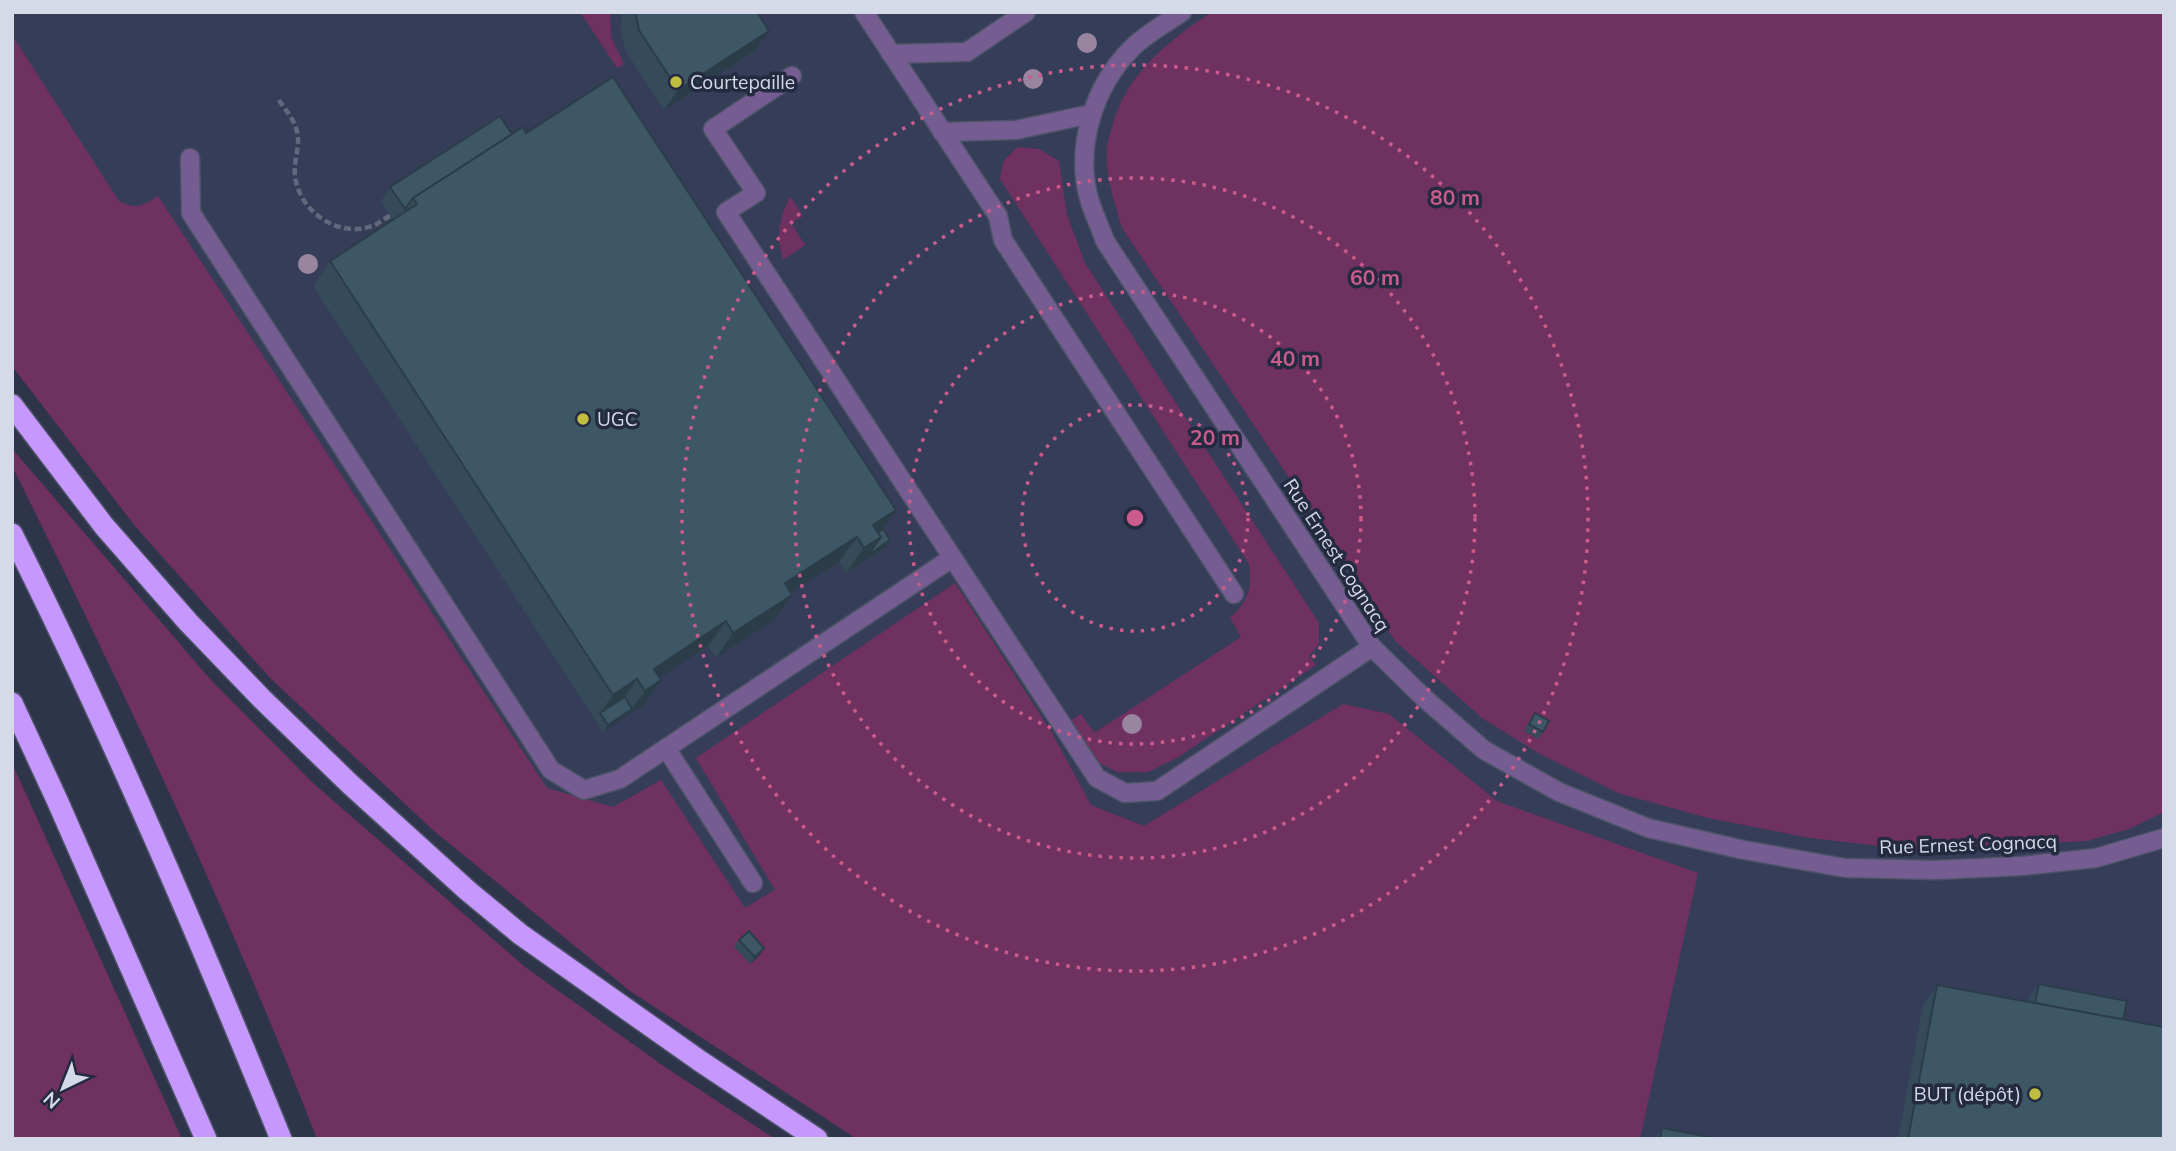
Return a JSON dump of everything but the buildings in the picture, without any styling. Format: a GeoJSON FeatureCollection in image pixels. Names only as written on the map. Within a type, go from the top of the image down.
{"type":"FeatureCollection","features":[{"type":"Feature","properties":{"kind":"highway"},"geometry":{"type":"LineString","coordinates":[[12,405],[104,526],[188,622],[262,699],[351,785],[468,891],[520,933],[817,1139]]}},
{"type":"Feature","properties":{"kind":"highway"},"geometry":{"type":"LineString","coordinates":[[12,534],[125,772],[281,1139]]}},
{"type":"Feature","properties":{"kind":"highway"},"geometry":{"type":"LineString","coordinates":[[12,703],[206,1139]]}},
{"type":"Feature","properties":{"kind":"street"},"geometry":{"type":"LineString","coordinates":[[864,12],[998,216],[1003,240],[1234,594]]}},
{"type":"Feature","properties":{"kind":"street"},"geometry":{"type":"LineString","coordinates":[[891,54],[967,52],[1026,12]]}},
{"type":"Feature","properties":{"kind":"street","name":"Rue Ernest Cognacq"},"geometry":{"type":"LineString","coordinates":[[1182,12],[1130,49],[1107,79],[1091,114],[1085,153],[1088,195],[1105,241],[1372,647],[1423,698],[1484,750],[1559,792],[1648,828],[1744,850],[1845,868],[1936,870],[2022,866],[2096,858],[2164,838]]}},
{"type":"Feature","properties":{"kind":"street"},"geometry":{"type":"LineString","coordinates":[[792,76],[713,129],[756,193],[726,212],[1097,779],[1125,793],[1157,791],[1372,647]]}},
{"type":"Feature","properties":{"kind":"street"},"geometry":{"type":"LineString","coordinates":[[942,132],[1016,130],[1091,114]]}},
{"type":"Feature","properties":{"kind":"street"},"geometry":{"type":"LineString","coordinates":[[190,158],[191,213],[551,770],[584,790],[620,779],[952,558]]}},
{"type":"Feature","properties":{"kind":"street"},"geometry":{"type":"LineString","coordinates":[[666,748],[753,883]]}},
{"type":"Feature","properties":{"kind":"path"},"geometry":{"type":"LineString","coordinates":[[279,100],[296,127],[299,145],[294,175],[298,193],[309,209],[323,221],[343,228],[375,225],[390,215]]}},
{"type":"Feature","properties":{"kind":"shaded area"},"geometry":{"type":"Polygon","coordinates":[[[12,12],[2164,12],[2164,1139],[912,1139],[695,978],[12,137],[12,12]]]}},
{"type":"Feature","properties":{"kind":"shaded area"},"geometry":{"type":"Polygon","coordinates":[[[580,12],[610,12],[611,37],[624,64],[617,68],[580,12]]]}},
{"type":"Feature","properties":{"kind":"shaded area"},"geometry":{"type":"Polygon","coordinates":[[[1212,12],[2164,12],[2164,812],[2129,829],[2087,841],[1915,850],[1810,838],[1708,818],[1618,793],[1538,753],[1482,718],[1395,641],[1350,569],[1122,228],[1111,189],[1107,159],[1108,141],[1118,109],[1127,91],[1150,61],[1164,47],[1212,12]]]}},
{"type":"Feature","properties":{"kind":"shaded area"},"geometry":{"type":"Polygon","coordinates":[[[12,35],[119,201],[139,206],[158,196],[547,788],[613,807],[661,780],[745,908],[775,890],[696,758],[955,583],[1052,733],[1091,805],[1144,826],[1343,704],[1389,714],[1497,801],[1698,873],[1640,1139],[857,1139],[630,991],[434,831],[270,678],[135,526],[12,366],[12,35]]]}},
{"type":"Feature","properties":{"kind":"shaded area"},"geometry":{"type":"Polygon","coordinates":[[[1017,147],[1039,149],[1059,161],[1067,215],[1085,263],[1319,623],[1319,644],[1309,656],[1316,665],[1177,758],[1148,772],[1117,772],[1096,761],[1070,721],[1081,714],[1094,733],[1241,637],[1230,618],[1248,594],[1249,564],[1000,179],[1003,162],[1017,147]]]}},
{"type":"Feature","properties":{"kind":"shaded area"},"geometry":{"type":"Polygon","coordinates":[[[790,196],[803,216],[791,223],[805,245],[783,260],[780,227],[790,196]]]}},
{"type":"Feature","properties":{"kind":"shaded area"},"geometry":{"type":"Polygon","coordinates":[[[14,451],[210,679],[314,784],[525,967],[662,1065],[775,1139],[317,1139],[247,968],[172,799],[12,466],[14,451]]]}},
{"type":"Feature","properties":{"kind":"shaded area"},"geometry":{"type":"Polygon","coordinates":[[[12,763],[182,1139],[12,1139],[12,763]]]}},
{"type":"Feature","properties":{"kind":"place","name":"Courtepaille"},"geometry":{"type":"Point","coordinates":[676,82]}},
{"type":"Feature","properties":{"kind":"place","name":"UGC"},"geometry":{"type":"Point","coordinates":[583,419]}},
{"type":"Feature","properties":{"kind":"place","name":"BUT (dépôt)"},"geometry":{"type":"Point","coordinates":[2035,1094]}}]}
